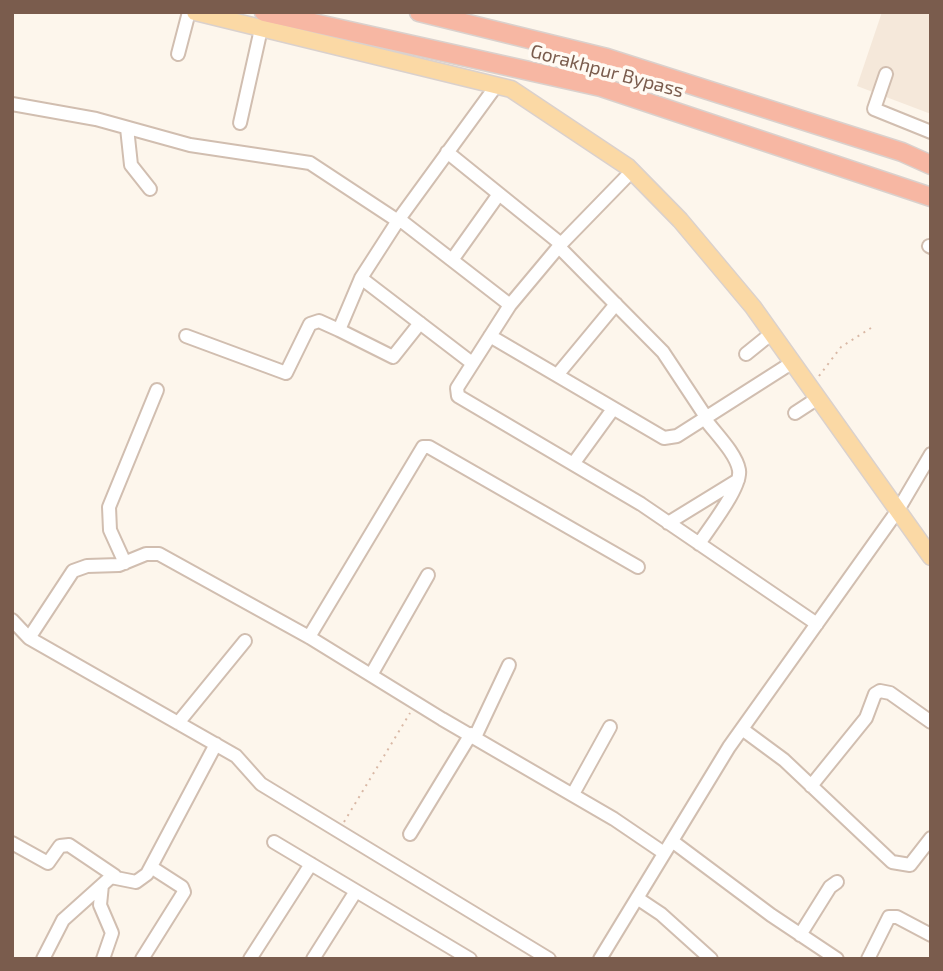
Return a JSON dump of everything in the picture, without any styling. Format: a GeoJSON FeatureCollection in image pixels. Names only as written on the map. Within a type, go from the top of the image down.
{"type":"FeatureCollection","features":[{"type":"Feature","properties":{"kind":"highway"},"geometry":{"type":"LineString","coordinates":[[419,12],[607,58],[902,152],[931,165]]}},
{"type":"Feature","properties":{"kind":"highway","name":"Gorakhpur Bypass"},"geometry":{"type":"LineString","coordinates":[[263,21],[601,88],[931,197]]}},
{"type":"Feature","properties":{"kind":"main road"},"geometry":{"type":"LineString","coordinates":[[195,12],[263,21],[511,89],[632,171],[680,220],[772,334],[931,557]]}},
{"type":"Feature","properties":{"kind":"street"},"geometry":{"type":"LineString","coordinates":[[178,54],[189,12]]}},
{"type":"Feature","properties":{"kind":"street"},"geometry":{"type":"LineString","coordinates":[[240,123],[263,21]]}},
{"type":"Feature","properties":{"kind":"street"},"geometry":{"type":"LineString","coordinates":[[886,74],[874,108],[931,132]]}},
{"type":"Feature","properties":{"kind":"street"},"geometry":{"type":"LineString","coordinates":[[339,330],[361,278],[399,220],[496,86]]}},
{"type":"Feature","properties":{"kind":"street"},"geometry":{"type":"LineString","coordinates":[[12,104],[127,128],[190,145],[310,163],[399,220],[510,305]]}},
{"type":"Feature","properties":{"kind":"street"},"geometry":{"type":"LineString","coordinates":[[127,128],[131,165],[150,189]]}},
{"type":"Feature","properties":{"kind":"street"},"geometry":{"type":"LineString","coordinates":[[447,152],[560,246],[663,352],[736,463],[738,480],[699,544]]}},
{"type":"Feature","properties":{"kind":"street"},"geometry":{"type":"LineString","coordinates":[[632,171],[560,246],[510,305],[457,388],[458,396],[668,523],[817,624]]}},
{"type":"Feature","properties":{"kind":"street"},"geometry":{"type":"LineString","coordinates":[[452,260],[499,194]]}},
{"type":"Feature","properties":{"kind":"street"},"geometry":{"type":"LineString","coordinates":[[361,278],[472,363]]}},
{"type":"Feature","properties":{"kind":"street"},"geometry":{"type":"LineString","coordinates":[[558,374],[616,304]]}},
{"type":"Feature","properties":{"kind":"street"},"geometry":{"type":"LineString","coordinates":[[186,336],[286,373],[310,324],[319,321],[393,356],[419,323]]}},
{"type":"Feature","properties":{"kind":"street"},"geometry":{"type":"LineString","coordinates":[[746,354],[772,334]]}},
{"type":"Feature","properties":{"kind":"street"},"geometry":{"type":"LineString","coordinates":[[490,336],[664,438],[677,436],[793,362]]}},
{"type":"Feature","properties":{"kind":"street"},"geometry":{"type":"LineString","coordinates":[[125,563],[110,530],[109,508],[157,390]]}},
{"type":"Feature","properties":{"kind":"street"},"geometry":{"type":"LineString","coordinates":[[795,413],[814,392]]}},
{"type":"Feature","properties":{"kind":"street"},"geometry":{"type":"LineString","coordinates":[[573,464],[613,409]]}},
{"type":"Feature","properties":{"kind":"street"},"geometry":{"type":"LineString","coordinates":[[309,637],[422,447],[429,447],[638,567]]}},
{"type":"Feature","properties":{"kind":"street"},"geometry":{"type":"LineString","coordinates":[[600,959],[742,729],[898,509],[931,454]]}},
{"type":"Feature","properties":{"kind":"street"},"geometry":{"type":"LineString","coordinates":[[668,523],[738,480]]}},
{"type":"Feature","properties":{"kind":"street"},"geometry":{"type":"LineString","coordinates":[[29,638],[73,571],[87,566],[125,563],[146,554],[159,554],[309,637],[416,704],[573,794],[664,853]]}},
{"type":"Feature","properties":{"kind":"street"},"geometry":{"type":"LineString","coordinates":[[371,675],[428,575]]}},
{"type":"Feature","properties":{"kind":"street"},"geometry":{"type":"LineString","coordinates":[[12,620],[29,638],[236,756],[261,784],[549,959]]}},
{"type":"Feature","properties":{"kind":"street"},"geometry":{"type":"LineString","coordinates":[[178,723],[245,640]]}},
{"type":"Feature","properties":{"kind":"street"},"geometry":{"type":"LineString","coordinates":[[410,834],[473,736],[509,665]]}},
{"type":"Feature","properties":{"kind":"street"},"geometry":{"type":"LineString","coordinates":[[811,786],[866,718],[876,694],[880,691],[890,693],[931,722]]}},
{"type":"Feature","properties":{"kind":"street"},"geometry":{"type":"LineString","coordinates":[[573,794],[610,727]]}},
{"type":"Feature","properties":{"kind":"street"},"geometry":{"type":"LineString","coordinates":[[742,729],[784,760],[898,866],[909,865],[931,838]]}},
{"type":"Feature","properties":{"kind":"street"},"geometry":{"type":"LineString","coordinates":[[12,843],[44,863],[50,860],[60,846],[69,845],[115,876],[136,882],[142,880],[216,744]]}},
{"type":"Feature","properties":{"kind":"street"},"geometry":{"type":"LineString","coordinates":[[672,841],[837,959]]}},
{"type":"Feature","properties":{"kind":"street"},"geometry":{"type":"LineString","coordinates":[[274,842],[470,959]]}},
{"type":"Feature","properties":{"kind":"street"},"geometry":{"type":"LineString","coordinates":[[250,959],[311,864]]}},
{"type":"Feature","properties":{"kind":"street"},"geometry":{"type":"LineString","coordinates":[[142,959],[184,892],[182,887],[151,867]]}},
{"type":"Feature","properties":{"kind":"street"},"geometry":{"type":"LineString","coordinates":[[43,959],[63,920],[115,876]]}},
{"type":"Feature","properties":{"kind":"street"},"geometry":{"type":"LineString","coordinates":[[800,934],[830,887],[837,882]]}},
{"type":"Feature","properties":{"kind":"street"},"geometry":{"type":"LineString","coordinates":[[102,885],[100,905],[112,933],[103,959]]}},
{"type":"Feature","properties":{"kind":"street"},"geometry":{"type":"LineString","coordinates":[[313,959],[356,891]]}},
{"type":"Feature","properties":{"kind":"street"},"geometry":{"type":"LineString","coordinates":[[637,898],[661,914],[711,959]]}},
{"type":"Feature","properties":{"kind":"street"},"geometry":{"type":"LineString","coordinates":[[867,959],[889,917],[897,916],[931,934]]}},
{"type":"Feature","properties":{"kind":"path"},"geometry":{"type":"LineString","coordinates":[[814,392],[841,347],[871,328]]}},
{"type":"Feature","properties":{"kind":"path"},"geometry":{"type":"LineString","coordinates":[[338,831],[416,704]]}},
{"type":"Feature","properties":{"kind":"shaded area"},"geometry":{"type":"Polygon","coordinates":[[[882,12],[931,12],[931,114],[857,86],[882,12]]]}}]}
